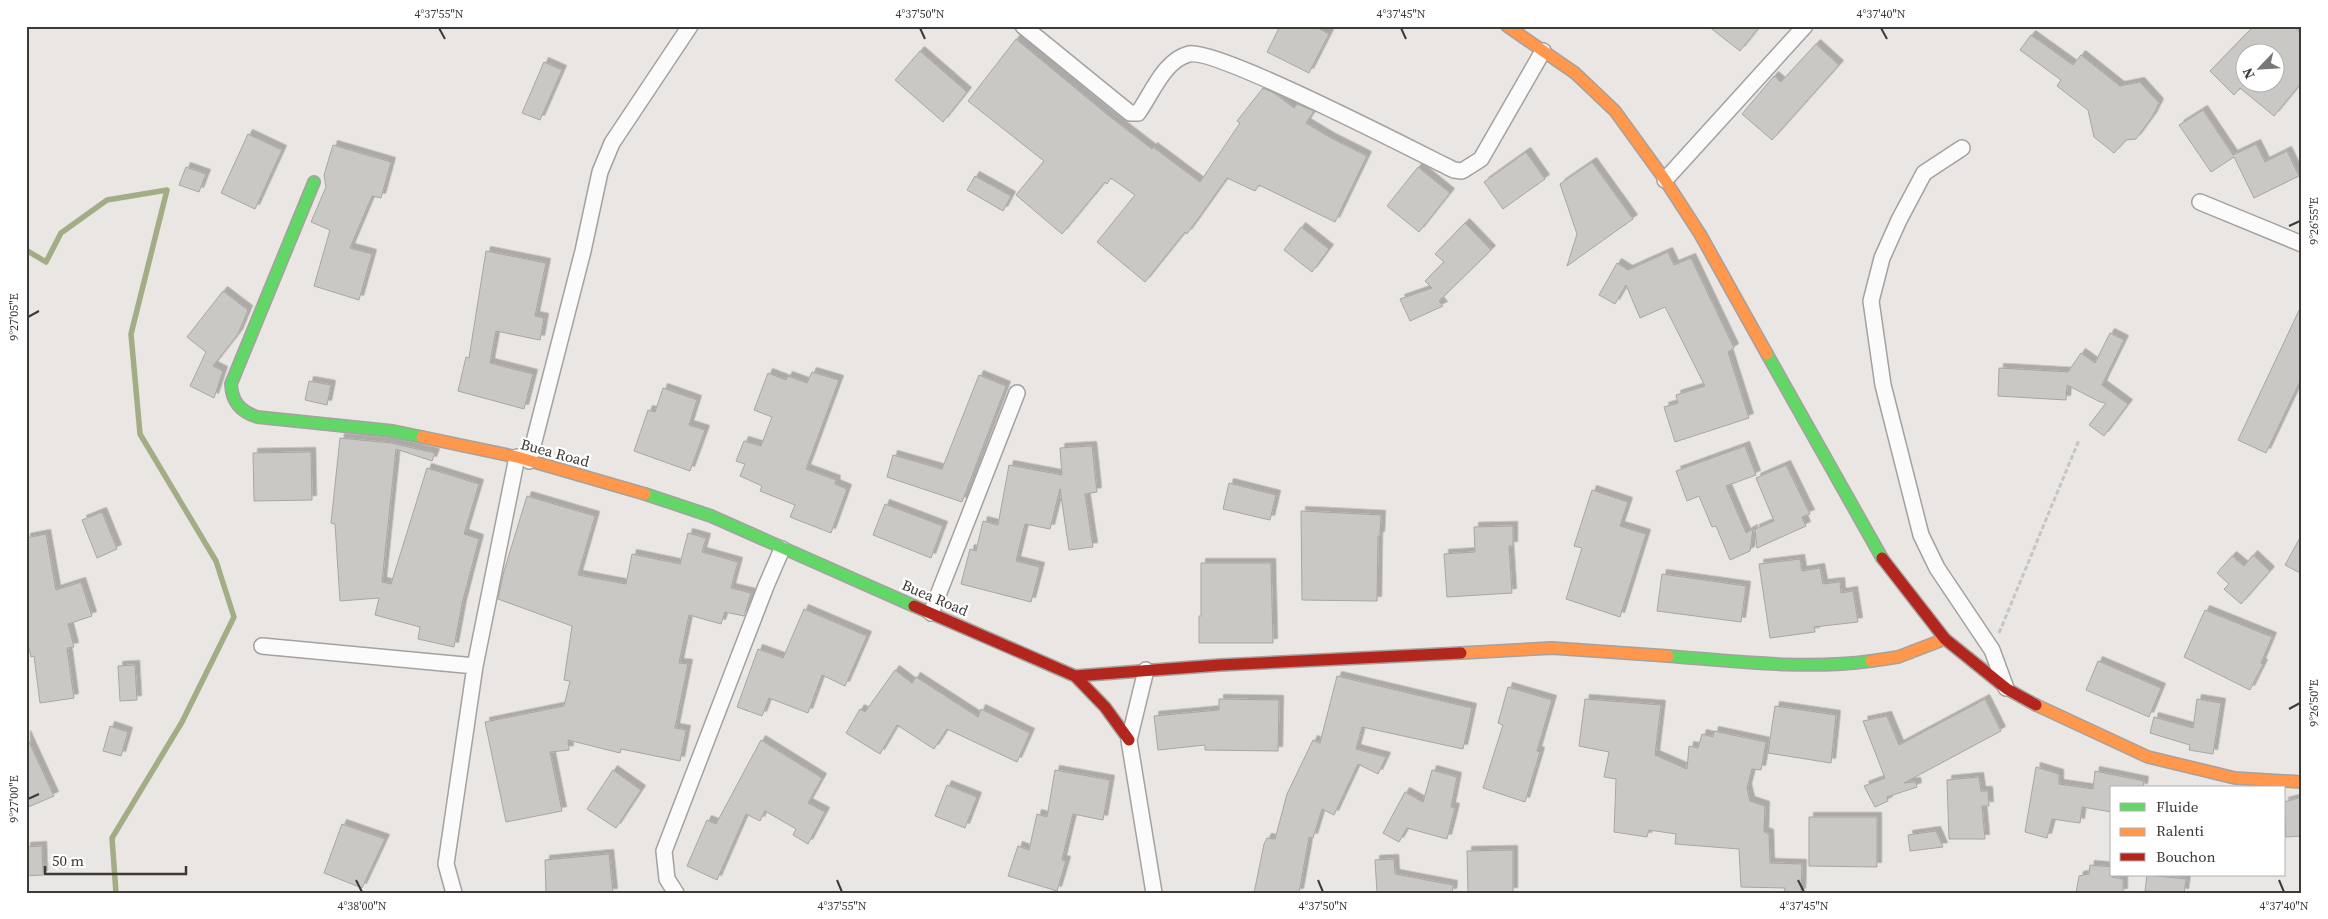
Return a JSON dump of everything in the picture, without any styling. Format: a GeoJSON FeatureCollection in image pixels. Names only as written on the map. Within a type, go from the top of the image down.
{"type":"FeatureCollection","features":[{"type":"Feature","properties":{"kind":"street"},"geometry":{"type":"LineString","coordinates":[[454,893],[446,864],[476,666],[523,459],[583,251],[600,172],[612,143],[690,26]]}},
{"type":"Feature","properties":{"kind":"street"},"geometry":{"type":"LineString","coordinates":[[1023,26],[1130,113],[1138,113],[1170,64],[1181,57],[1199,53],[1267,80],[1454,170],[1462,171],[1481,159],[1543,51]]}},
{"type":"Feature","properties":{"kind":"street"},"geometry":{"type":"LineString","coordinates":[[1507,26],[1574,73],[1615,111],[1665,180],[1700,234],[1883,560],[1945,639],[2007,689],[2047,711],[2148,757],[2235,778],[2302,782]]}},
{"type":"Feature","properties":{"kind":"street"},"geometry":{"type":"LineString","coordinates":[[1665,180],[1805,26]]}},
{"type":"Feature","properties":{"kind":"street"},"geometry":{"type":"LineString","coordinates":[[1962,148],[1924,173],[1899,220],[1882,258],[1871,301],[1883,386],[1921,535],[1937,568],[1992,650],[2007,689]]}},
{"type":"Feature","properties":{"kind":"street","name":"Buea Road"},"geometry":{"type":"LineString","coordinates":[[314,182],[231,384],[231,396],[237,407],[245,413],[257,417],[393,432],[523,459],[613,484],[711,516],[782,549],[1075,676]]}},
{"type":"Feature","properties":{"kind":"street"},"geometry":{"type":"LineString","coordinates":[[2200,202],[2302,244]]}},
{"type":"Feature","properties":{"kind":"street"},"geometry":{"type":"LineString","coordinates":[[931,613],[1017,393]]}},
{"type":"Feature","properties":{"kind":"street"},"geometry":{"type":"LineString","coordinates":[[676,893],[667,879],[664,851],[762,595],[782,549]]}},
{"type":"Feature","properties":{"kind":"street"},"geometry":{"type":"LineString","coordinates":[[1075,676],[1146,670],[1552,648],[1745,662],[1840,665],[1898,658],[1945,639]]}},
{"type":"Feature","properties":{"kind":"street"},"geometry":{"type":"LineString","coordinates":[[262,646],[476,666]]}},
{"type":"Feature","properties":{"kind":"street"},"geometry":{"type":"LineString","coordinates":[[1146,670],[1129,740],[1154,893]]}},
{"type":"Feature","properties":{"kind":"street"},"geometry":{"type":"LineString","coordinates":[[1075,676],[1105,707],[1129,740]]}},
{"type":"Feature","properties":{"kind":"path"},"geometry":{"type":"LineString","coordinates":[[1992,650],[2079,440]]}},
{"type":"Feature","properties":{"kind":"building"},"geometry":{"type":"Polygon","coordinates":[[[1280,26],[1314,26],[1329,34],[1309,73],[1267,52],[1280,26]]]}},
{"type":"Feature","properties":{"kind":"building"},"geometry":{"type":"Polygon","coordinates":[[[1708,26],[1760,26],[1740,51],[1708,26]]]}},
{"type":"Feature","properties":{"kind":"building"},"geometry":{"type":"Polygon","coordinates":[[[2254,26],[2294,26],[2302,35],[2302,82],[2274,116],[2245,92],[2286,92],[2286,42],[2238,42],[2254,26]]]}},
{"type":"Feature","properties":{"kind":"building"},"geometry":{"type":"Polygon","coordinates":[[[2031,35],[2073,65],[2081,55],[2120,86],[2140,82],[2159,103],[2152,117],[2136,139],[2126,140],[2114,153],[2094,137],[2088,110],[2057,86],[2061,80],[2020,50],[2031,35]]]}},
{"type":"Feature","properties":{"kind":"building"},"geometry":{"type":"Polygon","coordinates":[[[1016,39],[1109,116],[1200,182],[1240,123],[1237,121],[1263,88],[1274,93],[1294,108],[1297,104],[1314,111],[1306,123],[1367,156],[1335,222],[1259,185],[1255,191],[1227,178],[1187,234],[1185,232],[1145,282],[1097,242],[1135,195],[1111,178],[1107,184],[1105,182],[1062,234],[1016,195],[1044,161],[968,101],[1016,39]]]}},
{"type":"Feature","properties":{"kind":"building"},"geometry":{"type":"Polygon","coordinates":[[[1816,44],[1839,65],[1772,140],[1742,114],[1774,76],[1781,82],[1816,44]]]}},
{"type":"Feature","properties":{"kind":"building"},"geometry":{"type":"Polygon","coordinates":[[[2236,44],[2237,92],[2234,95],[2210,71],[2236,44]]]}},
{"type":"Feature","properties":{"kind":"building"},"geometry":{"type":"Polygon","coordinates":[[[920,51],[967,92],[943,122],[895,80],[920,51]]]}},
{"type":"Feature","properties":{"kind":"building"},"geometry":{"type":"Polygon","coordinates":[[[544,62],[562,70],[540,120],[522,113],[544,62]]]}},
{"type":"Feature","properties":{"kind":"building"},"geometry":{"type":"Polygon","coordinates":[[[2203,110],[2233,155],[2256,144],[2265,162],[2287,151],[2299,176],[2254,198],[2234,157],[2211,172],[2179,125],[2203,110]]]}},
{"type":"Feature","properties":{"kind":"building"},"geometry":{"type":"Polygon","coordinates":[[[248,134],[282,150],[255,209],[221,193],[248,134]]]}},
{"type":"Feature","properties":{"kind":"building"},"geometry":{"type":"Polygon","coordinates":[[[333,145],[391,162],[381,198],[372,196],[350,248],[372,254],[359,300],[314,286],[330,230],[311,222],[326,187],[324,175],[333,145]]]}},
{"type":"Feature","properties":{"kind":"building"},"geometry":{"type":"Polygon","coordinates":[[[1526,152],[1545,179],[1503,209],[1484,182],[1526,152]]]}},
{"type":"Feature","properties":{"kind":"building"},"geometry":{"type":"Polygon","coordinates":[[[1592,162],[1633,219],[1567,266],[1577,234],[1560,184],[1592,162]]]}},
{"type":"Feature","properties":{"kind":"building"},"geometry":{"type":"Polygon","coordinates":[[[186,167],[206,174],[199,192],[179,185],[186,167]]]}},
{"type":"Feature","properties":{"kind":"building"},"geometry":{"type":"Polygon","coordinates":[[[1418,167],[1450,193],[1419,232],[1387,206],[1418,167]]]}},
{"type":"Feature","properties":{"kind":"building"},"geometry":{"type":"Polygon","coordinates":[[[975,176],[1011,196],[1003,211],[967,190],[975,176]]]}},
{"type":"Feature","properties":{"kind":"building"},"geometry":{"type":"Polygon","coordinates":[[[1465,223],[1491,250],[1439,301],[1443,306],[1410,321],[1400,299],[1432,288],[1425,281],[1444,262],[1435,254],[1465,223]]]}},
{"type":"Feature","properties":{"kind":"building"},"geometry":{"type":"Polygon","coordinates":[[[1301,227],[1329,249],[1312,272],[1284,250],[1301,227]]]}},
{"type":"Feature","properties":{"kind":"building"},"geometry":{"type":"Polygon","coordinates":[[[486,251],[546,263],[535,316],[544,318],[540,340],[496,331],[490,363],[533,374],[524,409],[458,391],[466,357],[469,358],[486,251]]]}},
{"type":"Feature","properties":{"kind":"building"},"geometry":{"type":"Polygon","coordinates":[[[1668,252],[1674,265],[1691,258],[1734,348],[1728,352],[1749,418],[1675,442],[1664,407],[1678,403],[1676,395],[1705,386],[1665,307],[1640,318],[1626,285],[1615,304],[1599,295],[1617,263],[1628,270],[1668,252]]]}},
{"type":"Feature","properties":{"kind":"building"},"geometry":{"type":"Polygon","coordinates":[[[223,291],[248,310],[238,334],[213,366],[223,371],[214,398],[190,386],[206,352],[187,337],[223,291]]]}},
{"type":"Feature","properties":{"kind":"building"},"geometry":{"type":"Polygon","coordinates":[[[2302,304],[2302,377],[2266,453],[2238,440],[2302,304]]]}},
{"type":"Feature","properties":{"kind":"building"},"geometry":{"type":"Polygon","coordinates":[[[2110,333],[2124,340],[2102,385],[2128,404],[2104,436],[2089,425],[2106,403],[2100,402],[2067,385],[2066,400],[1998,396],[1999,368],[2068,372],[2081,353],[2095,363],[2110,333]]]}},
{"type":"Feature","properties":{"kind":"building"},"geometry":{"type":"Polygon","coordinates":[[[812,372],[839,380],[806,469],[836,480],[835,484],[847,489],[831,533],[790,517],[795,505],[760,491],[762,486],[740,476],[745,464],[736,461],[744,441],[761,446],[772,417],[754,410],[768,373],[786,380],[788,376],[807,383],[812,372]]]}},
{"type":"Feature","properties":{"kind":"building"},"geometry":{"type":"Polygon","coordinates":[[[979,375],[1006,386],[962,502],[887,477],[893,455],[942,469],[979,375]]]}},
{"type":"Feature","properties":{"kind":"building"},"geometry":{"type":"Polygon","coordinates":[[[309,381],[331,385],[327,405],[305,400],[309,381]]]}},
{"type":"Feature","properties":{"kind":"building"},"geometry":{"type":"Polygon","coordinates":[[[663,388],[697,400],[689,425],[705,430],[690,471],[634,451],[648,410],[655,412],[663,388]]]}},
{"type":"Feature","properties":{"kind":"building"},"geometry":{"type":"Polygon","coordinates":[[[340,438],[391,443],[435,453],[432,461],[396,449],[382,582],[391,584],[427,468],[479,484],[464,534],[479,539],[462,604],[454,647],[418,639],[420,627],[375,615],[379,598],[340,601],[335,524],[331,523],[340,438]]]}},
{"type":"Feature","properties":{"kind":"building"},"geometry":{"type":"Polygon","coordinates":[[[1092,446],[1097,492],[1085,494],[1093,547],[1069,550],[1060,489],[1050,529],[1025,524],[1016,561],[1040,567],[1031,602],[961,584],[970,549],[976,551],[983,521],[998,525],[1009,465],[1062,475],[1060,448],[1092,446]]]}},
{"type":"Feature","properties":{"kind":"building"},"geometry":{"type":"Polygon","coordinates":[[[1745,446],[1756,475],[1726,486],[1746,533],[1753,529],[1750,551],[1730,560],[1716,526],[1712,527],[1699,496],[1687,501],[1676,471],[1745,446]]]}},
{"type":"Feature","properties":{"kind":"building"},"geometry":{"type":"Polygon","coordinates":[[[311,452],[312,500],[254,501],[253,453],[311,452]]]}},
{"type":"Feature","properties":{"kind":"building"},"geometry":{"type":"Polygon","coordinates":[[[1786,465],[1810,514],[1802,517],[1806,526],[1757,548],[1755,529],[1774,521],[1756,478],[1786,465]]]}},
{"type":"Feature","properties":{"kind":"building"},"geometry":{"type":"Polygon","coordinates":[[[1229,483],[1276,495],[1270,520],[1223,509],[1229,483]]]}},
{"type":"Feature","properties":{"kind":"building"},"geometry":{"type":"Polygon","coordinates":[[[1592,490],[1628,502],[1620,526],[1646,534],[1620,617],[1566,599],[1582,548],[1574,546],[1592,490]]]}},
{"type":"Feature","properties":{"kind":"building"},"geometry":{"type":"Polygon","coordinates":[[[527,496],[595,516],[578,575],[626,584],[632,554],[680,564],[688,533],[706,538],[702,552],[738,562],[731,588],[751,593],[744,616],[725,612],[721,624],[689,615],[679,663],[688,664],[675,728],[686,730],[680,761],[621,749],[620,753],[568,740],[569,750],[550,752],[562,811],[506,822],[485,722],[564,706],[570,681],[564,680],[572,626],[498,599],[504,571],[527,496]]]}},
{"type":"Feature","properties":{"kind":"building"},"geometry":{"type":"Polygon","coordinates":[[[885,504],[943,526],[931,558],[873,535],[885,504]]]}},
{"type":"Feature","properties":{"kind":"building"},"geometry":{"type":"Polygon","coordinates":[[[1301,511],[1381,515],[1380,536],[1378,536],[1377,601],[1302,600],[1301,511]]]}},
{"type":"Feature","properties":{"kind":"building"},"geometry":{"type":"Polygon","coordinates":[[[102,512],[117,549],[97,558],[82,520],[102,512]]]}},
{"type":"Feature","properties":{"kind":"building"},"geometry":{"type":"Polygon","coordinates":[[[1513,526],[1513,546],[1509,546],[1512,593],[1447,597],[1444,554],[1475,552],[1474,527],[1513,526]]]}},
{"type":"Feature","properties":{"kind":"building"},"geometry":{"type":"Polygon","coordinates":[[[46,534],[56,590],[81,582],[92,616],[68,624],[74,647],[67,648],[74,698],[40,703],[34,656],[31,657],[26,636],[26,538],[46,534]]]}},
{"type":"Feature","properties":{"kind":"building"},"geometry":{"type":"Polygon","coordinates":[[[2302,534],[2302,574],[2285,565],[2302,534]]]}},
{"type":"Feature","properties":{"kind":"building"},"geometry":{"type":"Polygon","coordinates":[[[2253,555],[2270,571],[2241,604],[2224,589],[2229,584],[2217,573],[2232,556],[2244,566],[2253,555]]]}},
{"type":"Feature","properties":{"kind":"building"},"geometry":{"type":"Polygon","coordinates":[[[1800,559],[1802,571],[1820,568],[1823,584],[1840,582],[1841,593],[1853,591],[1858,622],[1814,627],[1815,632],[1770,638],[1759,564],[1800,559]]]}},
{"type":"Feature","properties":{"kind":"building"},"geometry":{"type":"Polygon","coordinates":[[[1201,563],[1271,563],[1273,643],[1199,643],[1201,563]]]}},
{"type":"Feature","properties":{"kind":"building"},"geometry":{"type":"Polygon","coordinates":[[[1662,574],[1746,586],[1741,622],[1657,611],[1662,574]]]}},
{"type":"Feature","properties":{"kind":"building"},"geometry":{"type":"Polygon","coordinates":[[[804,609],[867,636],[845,686],[822,675],[808,713],[769,698],[762,716],[737,707],[758,649],[783,658],[804,609]]]}},
{"type":"Feature","properties":{"kind":"building"},"geometry":{"type":"Polygon","coordinates":[[[2205,610],[2272,637],[2261,663],[2263,664],[2250,690],[2184,657],[2205,610]]]}},
{"type":"Feature","properties":{"kind":"building"},"geometry":{"type":"Polygon","coordinates":[[[2098,661],[2161,688],[2149,717],[2086,690],[2098,661]]]}},
{"type":"Feature","properties":{"kind":"building"},"geometry":{"type":"Polygon","coordinates":[[[135,665],[137,700],[120,701],[118,666],[135,665]]]}},
{"type":"Feature","properties":{"kind":"building"},"geometry":{"type":"Polygon","coordinates":[[[895,670],[912,683],[916,677],[978,717],[981,709],[1030,733],[1017,762],[947,729],[934,749],[897,725],[880,754],[846,733],[860,709],[865,712],[895,670]]]}},
{"type":"Feature","properties":{"kind":"building"},"geometry":{"type":"Polygon","coordinates":[[[1337,676],[1472,708],[1463,749],[1362,727],[1356,749],[1386,757],[1378,774],[1358,764],[1334,815],[1322,809],[1313,838],[1309,837],[1299,893],[1254,893],[1264,844],[1267,838],[1275,839],[1287,794],[1313,740],[1320,743],[1337,676]]]}},
{"type":"Feature","properties":{"kind":"building"},"geometry":{"type":"Polygon","coordinates":[[[1508,687],[1552,700],[1537,751],[1540,752],[1525,802],[1483,788],[1503,725],[1498,723],[1508,687]]]}},
{"type":"Feature","properties":{"kind":"building"},"geometry":{"type":"Polygon","coordinates":[[[1219,699],[1279,700],[1278,751],[1205,750],[1205,745],[1158,750],[1154,716],[1219,710],[1219,699]]]}},
{"type":"Feature","properties":{"kind":"building"},"geometry":{"type":"Polygon","coordinates":[[[1585,699],[1661,705],[1655,755],[1687,769],[1689,746],[1698,748],[1702,734],[1713,737],[1714,731],[1766,742],[1761,770],[1752,769],[1747,788],[1750,801],[1765,806],[1764,832],[1769,834],[1770,863],[1802,864],[1801,893],[1784,893],[1785,888],[1741,887],[1739,849],[1675,844],[1676,834],[1649,830],[1647,837],[1614,832],[1616,779],[1604,777],[1609,752],[1579,746],[1585,699]]]}},
{"type":"Feature","properties":{"kind":"building"},"geometry":{"type":"Polygon","coordinates":[[[1985,699],[2001,731],[1904,783],[1916,782],[1917,787],[1887,797],[1888,801],[1875,807],[1864,786],[1885,778],[1863,721],[1887,716],[1899,745],[1985,699]]]}},
{"type":"Feature","properties":{"kind":"building"},"geometry":{"type":"Polygon","coordinates":[[[2197,699],[2221,703],[2213,754],[2189,750],[2190,745],[2150,733],[2154,717],[2193,728],[2197,699]]]}},
{"type":"Feature","properties":{"kind":"building"},"geometry":{"type":"Polygon","coordinates":[[[1775,706],[1836,715],[1831,763],[1768,753],[1775,706]]]}},
{"type":"Feature","properties":{"kind":"building"},"geometry":{"type":"Polygon","coordinates":[[[110,726],[128,732],[121,756],[103,751],[110,726]]]}},
{"type":"Feature","properties":{"kind":"building"},"geometry":{"type":"Polygon","coordinates":[[[26,735],[54,796],[26,808],[26,735]]]}},
{"type":"Feature","properties":{"kind":"building"},"geometry":{"type":"Polygon","coordinates":[[[761,740],[822,778],[808,803],[825,812],[808,844],[793,835],[796,829],[765,811],[760,821],[746,814],[717,880],[687,866],[707,820],[716,824],[761,740]]]}},
{"type":"Feature","properties":{"kind":"building"},"geometry":{"type":"Polygon","coordinates":[[[2036,767],[2059,774],[2059,784],[2093,789],[2095,771],[2144,781],[2143,786],[2110,786],[2110,812],[2082,807],[2080,823],[2052,819],[2047,838],[2025,832],[2036,767]]]}},
{"type":"Feature","properties":{"kind":"building"},"geometry":{"type":"Polygon","coordinates":[[[613,770],[641,790],[616,828],[587,809],[613,770]]]}},
{"type":"Feature","properties":{"kind":"building"},"geometry":{"type":"Polygon","coordinates":[[[1055,770],[1110,780],[1103,820],[1073,814],[1062,860],[1066,861],[1057,891],[1008,876],[1018,846],[1029,850],[1037,814],[1047,817],[1055,770]]]}},
{"type":"Feature","properties":{"kind":"building"},"geometry":{"type":"Polygon","coordinates":[[[1432,770],[1457,777],[1451,807],[1455,808],[1447,839],[1407,828],[1399,842],[1383,833],[1405,792],[1423,802],[1432,770]]]}},
{"type":"Feature","properties":{"kind":"building"},"geometry":{"type":"Polygon","coordinates":[[[1979,777],[1981,791],[1988,791],[1989,806],[1982,806],[1985,839],[1949,839],[1947,780],[1979,777]]]}},
{"type":"Feature","properties":{"kind":"building"},"geometry":{"type":"Polygon","coordinates":[[[947,785],[977,797],[965,828],[935,816],[947,785]]]}},
{"type":"Feature","properties":{"kind":"building"},"geometry":{"type":"Polygon","coordinates":[[[2302,797],[2302,836],[2286,837],[2286,801],[2302,797]]]}},
{"type":"Feature","properties":{"kind":"building"},"geometry":{"type":"Polygon","coordinates":[[[1809,817],[1877,817],[1877,867],[1809,866],[1809,817]]]}},
{"type":"Feature","properties":{"kind":"building"},"geometry":{"type":"Polygon","coordinates":[[[342,824],[385,839],[362,888],[324,873],[342,824]]]}},
{"type":"Feature","properties":{"kind":"building"},"geometry":{"type":"Polygon","coordinates":[[[1936,831],[1943,847],[1910,851],[1908,835],[1936,831]]]}},
{"type":"Feature","properties":{"kind":"building"},"geometry":{"type":"Polygon","coordinates":[[[42,846],[43,875],[26,876],[26,847],[42,846]]]}},
{"type":"Feature","properties":{"kind":"building"},"geometry":{"type":"Polygon","coordinates":[[[1513,850],[1513,892],[1468,892],[1467,851],[1513,850]]]}},
{"type":"Feature","properties":{"kind":"building"},"geometry":{"type":"Polygon","coordinates":[[[609,854],[613,893],[546,893],[545,860],[609,854]]]}},
{"type":"Feature","properties":{"kind":"building"},"geometry":{"type":"Polygon","coordinates":[[[1394,859],[1395,874],[1453,885],[1452,893],[1377,893],[1375,860],[1394,859]]]}},
{"type":"Feature","properties":{"kind":"building"},"geometry":{"type":"Polygon","coordinates":[[[2090,865],[2110,867],[2110,876],[2123,879],[2123,893],[2076,893],[2079,876],[2089,874],[2090,865]]]}},
{"type":"Feature","properties":{"kind":"building"},"geometry":{"type":"Polygon","coordinates":[[[2147,876],[2186,879],[2184,893],[2145,891],[2147,876]]]}},
{"type":"Feature","properties":{"kind":"waterway"},"geometry":{"type":"LineString","coordinates":[[26,250],[46,262],[61,233],[107,200],[167,190],[131,334],[140,434],[216,561],[234,617],[182,722],[112,838],[116,893]]}},
{"type":"Feature","properties":{"kind":"traffic: fast"},"geometry":{"type":"LineString","coordinates":[[314,182],[231,384],[235,401],[246,412],[257,417],[393,431],[422,437]]}},
{"type":"Feature","properties":{"kind":"traffic: fast"},"geometry":{"type":"LineString","coordinates":[[1767,354],[1882,558]]}},
{"type":"Feature","properties":{"kind":"traffic: fast"},"geometry":{"type":"LineString","coordinates":[[645,494],[711,516],[914,606]]}},
{"type":"Feature","properties":{"kind":"traffic: fast"},"geometry":{"type":"LineString","coordinates":[[1668,656],[1795,665],[1846,664],[1871,661]]}},
{"type":"Feature","properties":{"kind":"traffic: slow"},"geometry":{"type":"LineString","coordinates":[[1507,26],[1575,73],[1615,111],[1665,180],[1700,234],[1767,354]]}},
{"type":"Feature","properties":{"kind":"traffic: slow"},"geometry":{"type":"LineString","coordinates":[[422,437],[517,457],[645,494]]}},
{"type":"Feature","properties":{"kind":"traffic: slow"},"geometry":{"type":"LineString","coordinates":[[1871,661],[1898,657],[1945,639]]}},
{"type":"Feature","properties":{"kind":"traffic: slow"},"geometry":{"type":"LineString","coordinates":[[1461,653],[1552,648],[1668,656]]}},
{"type":"Feature","properties":{"kind":"traffic: slow"},"geometry":{"type":"LineString","coordinates":[[2036,705],[2148,757],[2235,778],[2302,782]]}},
{"type":"Feature","properties":{"kind":"traffic: jam"},"geometry":{"type":"LineString","coordinates":[[1882,558],[1945,639],[2007,689],[2036,705]]}},
{"type":"Feature","properties":{"kind":"traffic: jam"},"geometry":{"type":"LineString","coordinates":[[914,606],[1075,676],[1105,707],[1129,740]]}},
{"type":"Feature","properties":{"kind":"traffic: jam"},"geometry":{"type":"LineString","coordinates":[[1075,676],[1220,665],[1461,653]]}}]}
